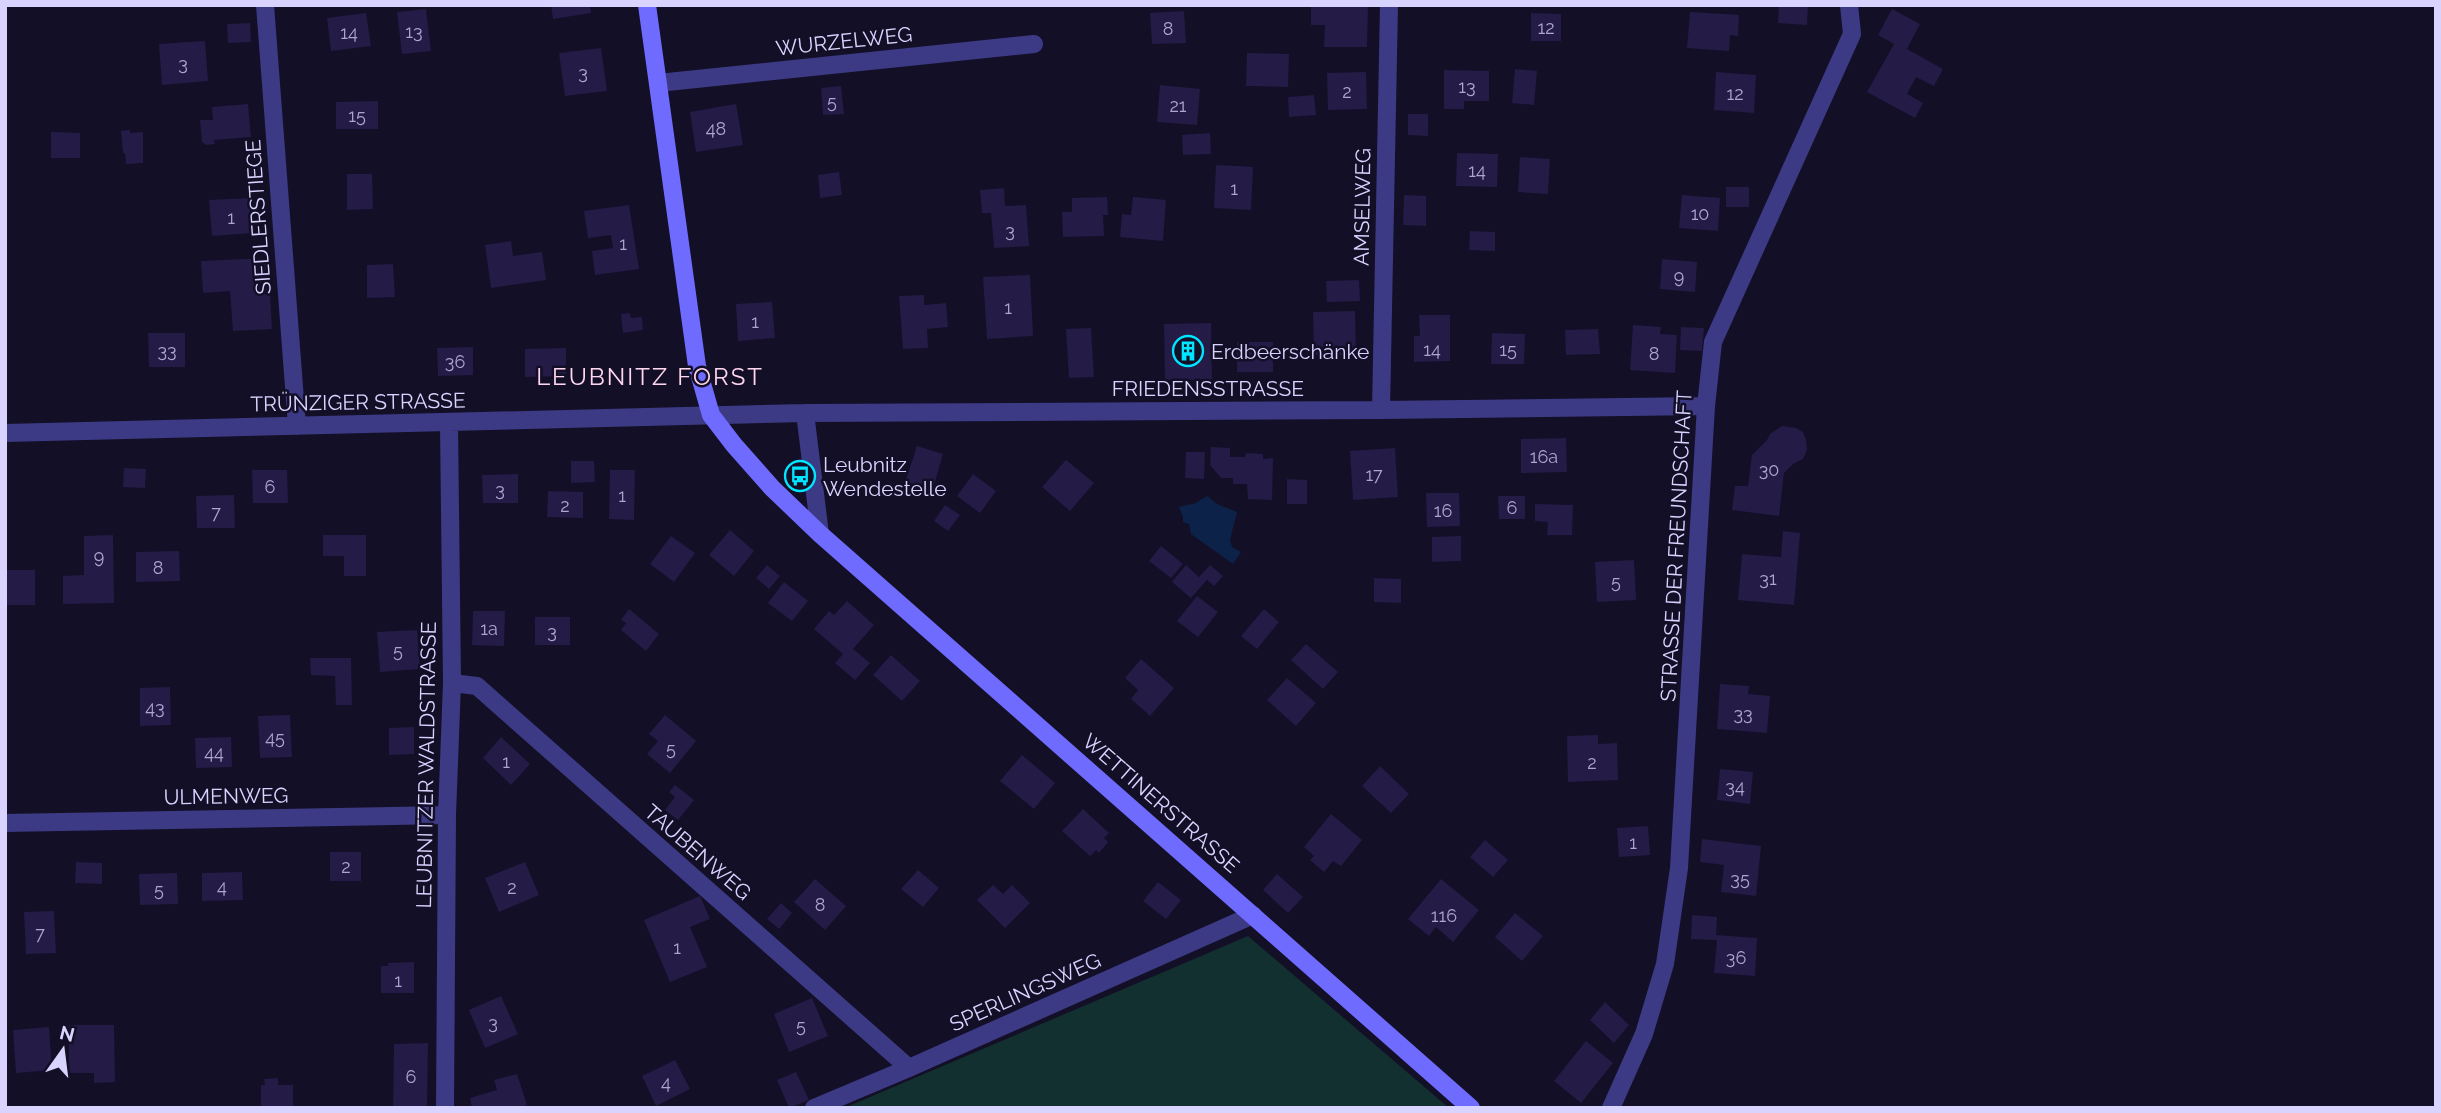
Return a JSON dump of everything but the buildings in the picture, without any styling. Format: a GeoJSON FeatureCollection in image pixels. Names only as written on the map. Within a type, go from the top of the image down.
{"type":"FeatureCollection","features":[{"type":"Feature","properties":{"kind":"street","name":"SIEDLERSTIEGE"},"geometry":{"type":"LineString","coordinates":[[265,5],[297,426]]}},
{"type":"Feature","properties":{"kind":"street"},"geometry":{"type":"LineString","coordinates":[[647,5],[697,366],[711,415]]}},
{"type":"Feature","properties":{"kind":"street","name":"AMSELWEG"},"geometry":{"type":"LineString","coordinates":[[1381,410],[1389,5]]}},
{"type":"Feature","properties":{"kind":"street","name":"STRASSE DER FREUNDSCHAFT"},"geometry":{"type":"LineString","coordinates":[[1611,1108],[1644,1034],[1665,964],[1679,868],[1706,406],[1713,342],[1852,34],[1849,5]]}},
{"type":"Feature","properties":{"kind":"street","name":"WURZELWEG"},"geometry":{"type":"LineString","coordinates":[[658,83],[1034,44]]}},
{"type":"Feature","properties":{"kind":"street","name":"FRIEDENSSTRASSE"},"geometry":{"type":"LineString","coordinates":[[711,415],[1706,406]]}},
{"type":"Feature","properties":{"kind":"street"},"geometry":{"type":"LineString","coordinates":[[805,413],[820,534]]}},
{"type":"Feature","properties":{"kind":"street","name":"TRÜNZIGER STRASSE"},"geometry":{"type":"LineString","coordinates":[[5,433],[449,424],[711,415]]}},
{"type":"Feature","properties":{"kind":"street","name":"WETTINERSTRASSE"},"geometry":{"type":"LineString","coordinates":[[711,415],[772,488],[820,534],[1471,1108]]}},
{"type":"Feature","properties":{"kind":"street","name":"LEUBNITZER WALDSTRASSE"},"geometry":{"type":"LineString","coordinates":[[445,1108],[447,815],[452,683],[449,424]]}},
{"type":"Feature","properties":{"kind":"street","name":"TAUBENWEG"},"geometry":{"type":"LineString","coordinates":[[452,683],[477,686],[909,1068]]}},
{"type":"Feature","properties":{"kind":"street","name":"ULMENWEG"},"geometry":{"type":"LineString","coordinates":[[5,823],[447,815]]}},
{"type":"Feature","properties":{"kind":"street","name":"SPERLINGSWEG"},"geometry":{"type":"LineString","coordinates":[[814,1108],[1253,915]]}},
{"type":"Feature","properties":{"kind":"green space"},"geometry":{"type":"Polygon","coordinates":[[[1248,936],[1449,1108],[844,1108],[1248,936]]]}},
{"type":"Feature","properties":{"kind":"water"},"geometry":{"type":"Polygon","coordinates":[[[1207,496],[1217,504],[1237,512],[1230,540],[1232,547],[1241,552],[1233,564],[1191,534],[1189,524],[1183,522],[1179,507],[1196,503],[1207,496]]]}},
{"type":"Feature","properties":{"kind":"place","name":"Erdbeerschänke"},"geometry":{"type":"Point","coordinates":[1188,351]}},
{"type":"Feature","properties":{"kind":"place","name":"Leubnitz Wendestelle"},"geometry":{"type":"Point","coordinates":[800,476]}},
{"type":"Feature","properties":{"kind":"district","name":"LEUBNITZ FORST"},"geometry":{"type":"Point","coordinates":[650,376]}}]}
